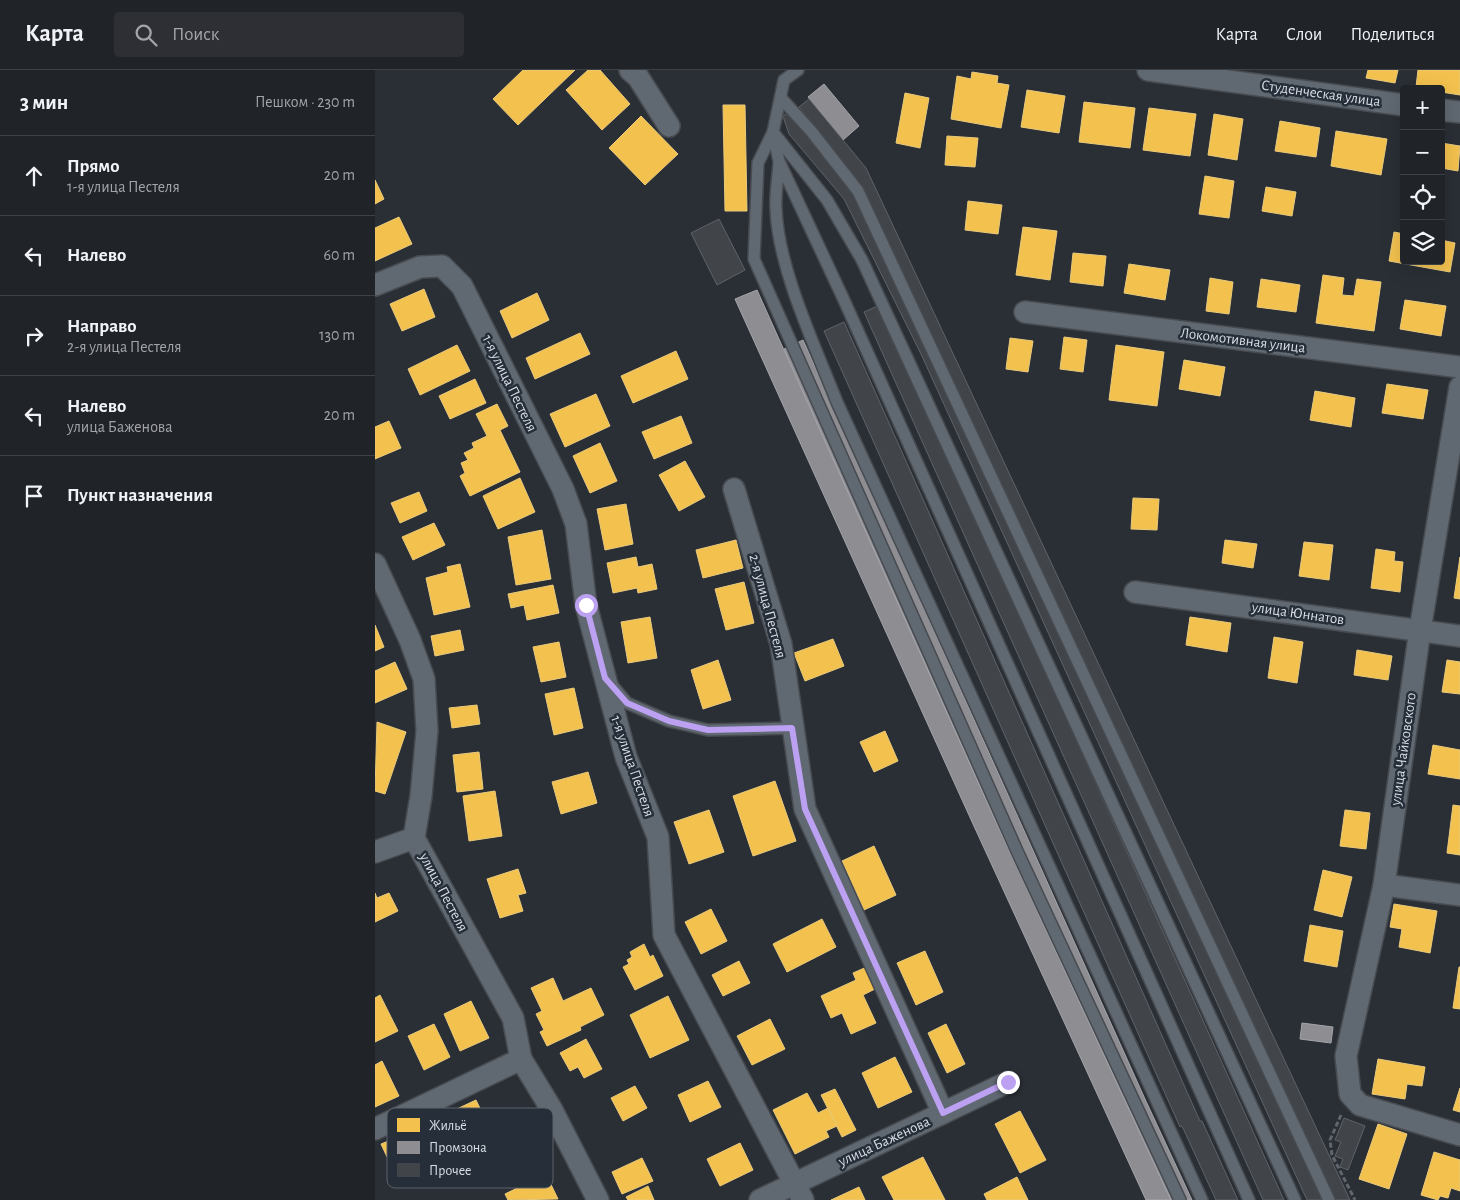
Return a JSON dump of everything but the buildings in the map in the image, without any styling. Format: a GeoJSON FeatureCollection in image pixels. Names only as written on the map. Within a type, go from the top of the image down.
{"type":"FeatureCollection","features":[{"type":"Feature","properties":{"kind":"street"},"geometry":{"type":"LineString","coordinates":[[630,70],[637,77],[669,126]]}},
{"type":"Feature","properties":{"kind":"street","name":"Студенческая улица"},"geometry":{"type":"LineString","coordinates":[[1148,70],[1400,104]]}},
{"type":"Feature","properties":{"kind":"street"},"geometry":{"type":"LineString","coordinates":[[1445,110],[1460,112]]}},
{"type":"Feature","properties":{"kind":"street","name":"1-я улица Пестеля"},"geometry":{"type":"LineString","coordinates":[[375,285],[420,267],[442,266],[462,286],[563,489],[576,524],[586,605],[626,757],[658,837],[664,935],[799,1192]]}},
{"type":"Feature","properties":{"kind":"street","name":"Локомотивная улица"},"geometry":{"type":"LineString","coordinates":[[1025,312],[1460,367]]}},
{"type":"Feature","properties":{"kind":"street","name":"улица Чайковского"},"geometry":{"type":"LineString","coordinates":[[1355,1099],[1346,1056],[1384,885],[1420,630],[1460,388]]}},
{"type":"Feature","properties":{"kind":"street","name":"2-я улица Пестеля"},"geometry":{"type":"LineString","coordinates":[[734,489],[781,644],[805,809],[943,1113]]}},
{"type":"Feature","properties":{"kind":"street","name":"улица Пестеля"},"geometry":{"type":"LineString","coordinates":[[375,564],[410,640],[424,679],[427,731],[415,838],[513,1018],[521,1060],[551,1108]]}},
{"type":"Feature","properties":{"kind":"street","name":"улица Юннатов"},"geometry":{"type":"LineString","coordinates":[[1135,592],[1460,636]]}},
{"type":"Feature","properties":{"kind":"street"},"geometry":{"type":"LineString","coordinates":[[375,852],[415,838]]}},
{"type":"Feature","properties":{"kind":"street"},"geometry":{"type":"LineString","coordinates":[[1384,885],[1460,895]]}},
{"type":"Feature","properties":{"kind":"street"},"geometry":{"type":"LineString","coordinates":[[418,1108],[521,1060]]}},
{"type":"Feature","properties":{"kind":"street","name":"улица Баженова"},"geometry":{"type":"LineString","coordinates":[[760,1200],[799,1192],[943,1113],[1008,1082]]}},
{"type":"Feature","properties":{"kind":"street"},"geometry":{"type":"LineString","coordinates":[[1355,1099],[1460,1135]]}},
{"type":"Feature","properties":{"kind":"street","name":"улица Пестеля"},"geometry":{"type":"LineString","coordinates":[[553,1112],[598,1200]]}},
{"type":"Feature","properties":{"kind":"street"},"geometry":{"type":"LineString","coordinates":[[375,1128],[387,1122]]}},
{"type":"Feature","properties":{"kind":"lane"},"geometry":{"type":"LineString","coordinates":[[797,70],[785,80],[773,132],[758,164],[754,259],[1017,851],[1180,1200]]}},
{"type":"Feature","properties":{"kind":"lane"},"geometry":{"type":"LineString","coordinates":[[781,98],[811,131],[858,191],[1329,1200]]}},
{"type":"Feature","properties":{"kind":"lane"},"geometry":{"type":"LineString","coordinates":[[773,132],[779,161],[843,298],[1249,1200]]}},
{"type":"Feature","properties":{"kind":"lane"},"geometry":{"type":"LineString","coordinates":[[773,132],[827,200],[862,260],[1295,1200]]}},
{"type":"Feature","properties":{"kind":"lane"},"geometry":{"type":"LineString","coordinates":[[779,161],[775,208],[780,242],[805,320],[837,402],[1202,1200]]}},
{"type":"Feature","properties":{"kind":"lane"},"geometry":{"type":"LineString","coordinates":[[605,678],[627,703],[669,721],[708,730],[792,728]]}},
{"type":"Feature","properties":{"kind":"path"},"geometry":{"type":"LineString","coordinates":[[1355,1099],[1330,1140],[1331,1155],[1355,1200]]}},
{"type":"Feature","properties":{"kind":"route"},"geometry":{"type":"LineString","coordinates":[[586,605],[605,678],[627,703],[669,721],[708,730],[792,728],[805,809],[943,1113],[1008,1082]]}}]}
